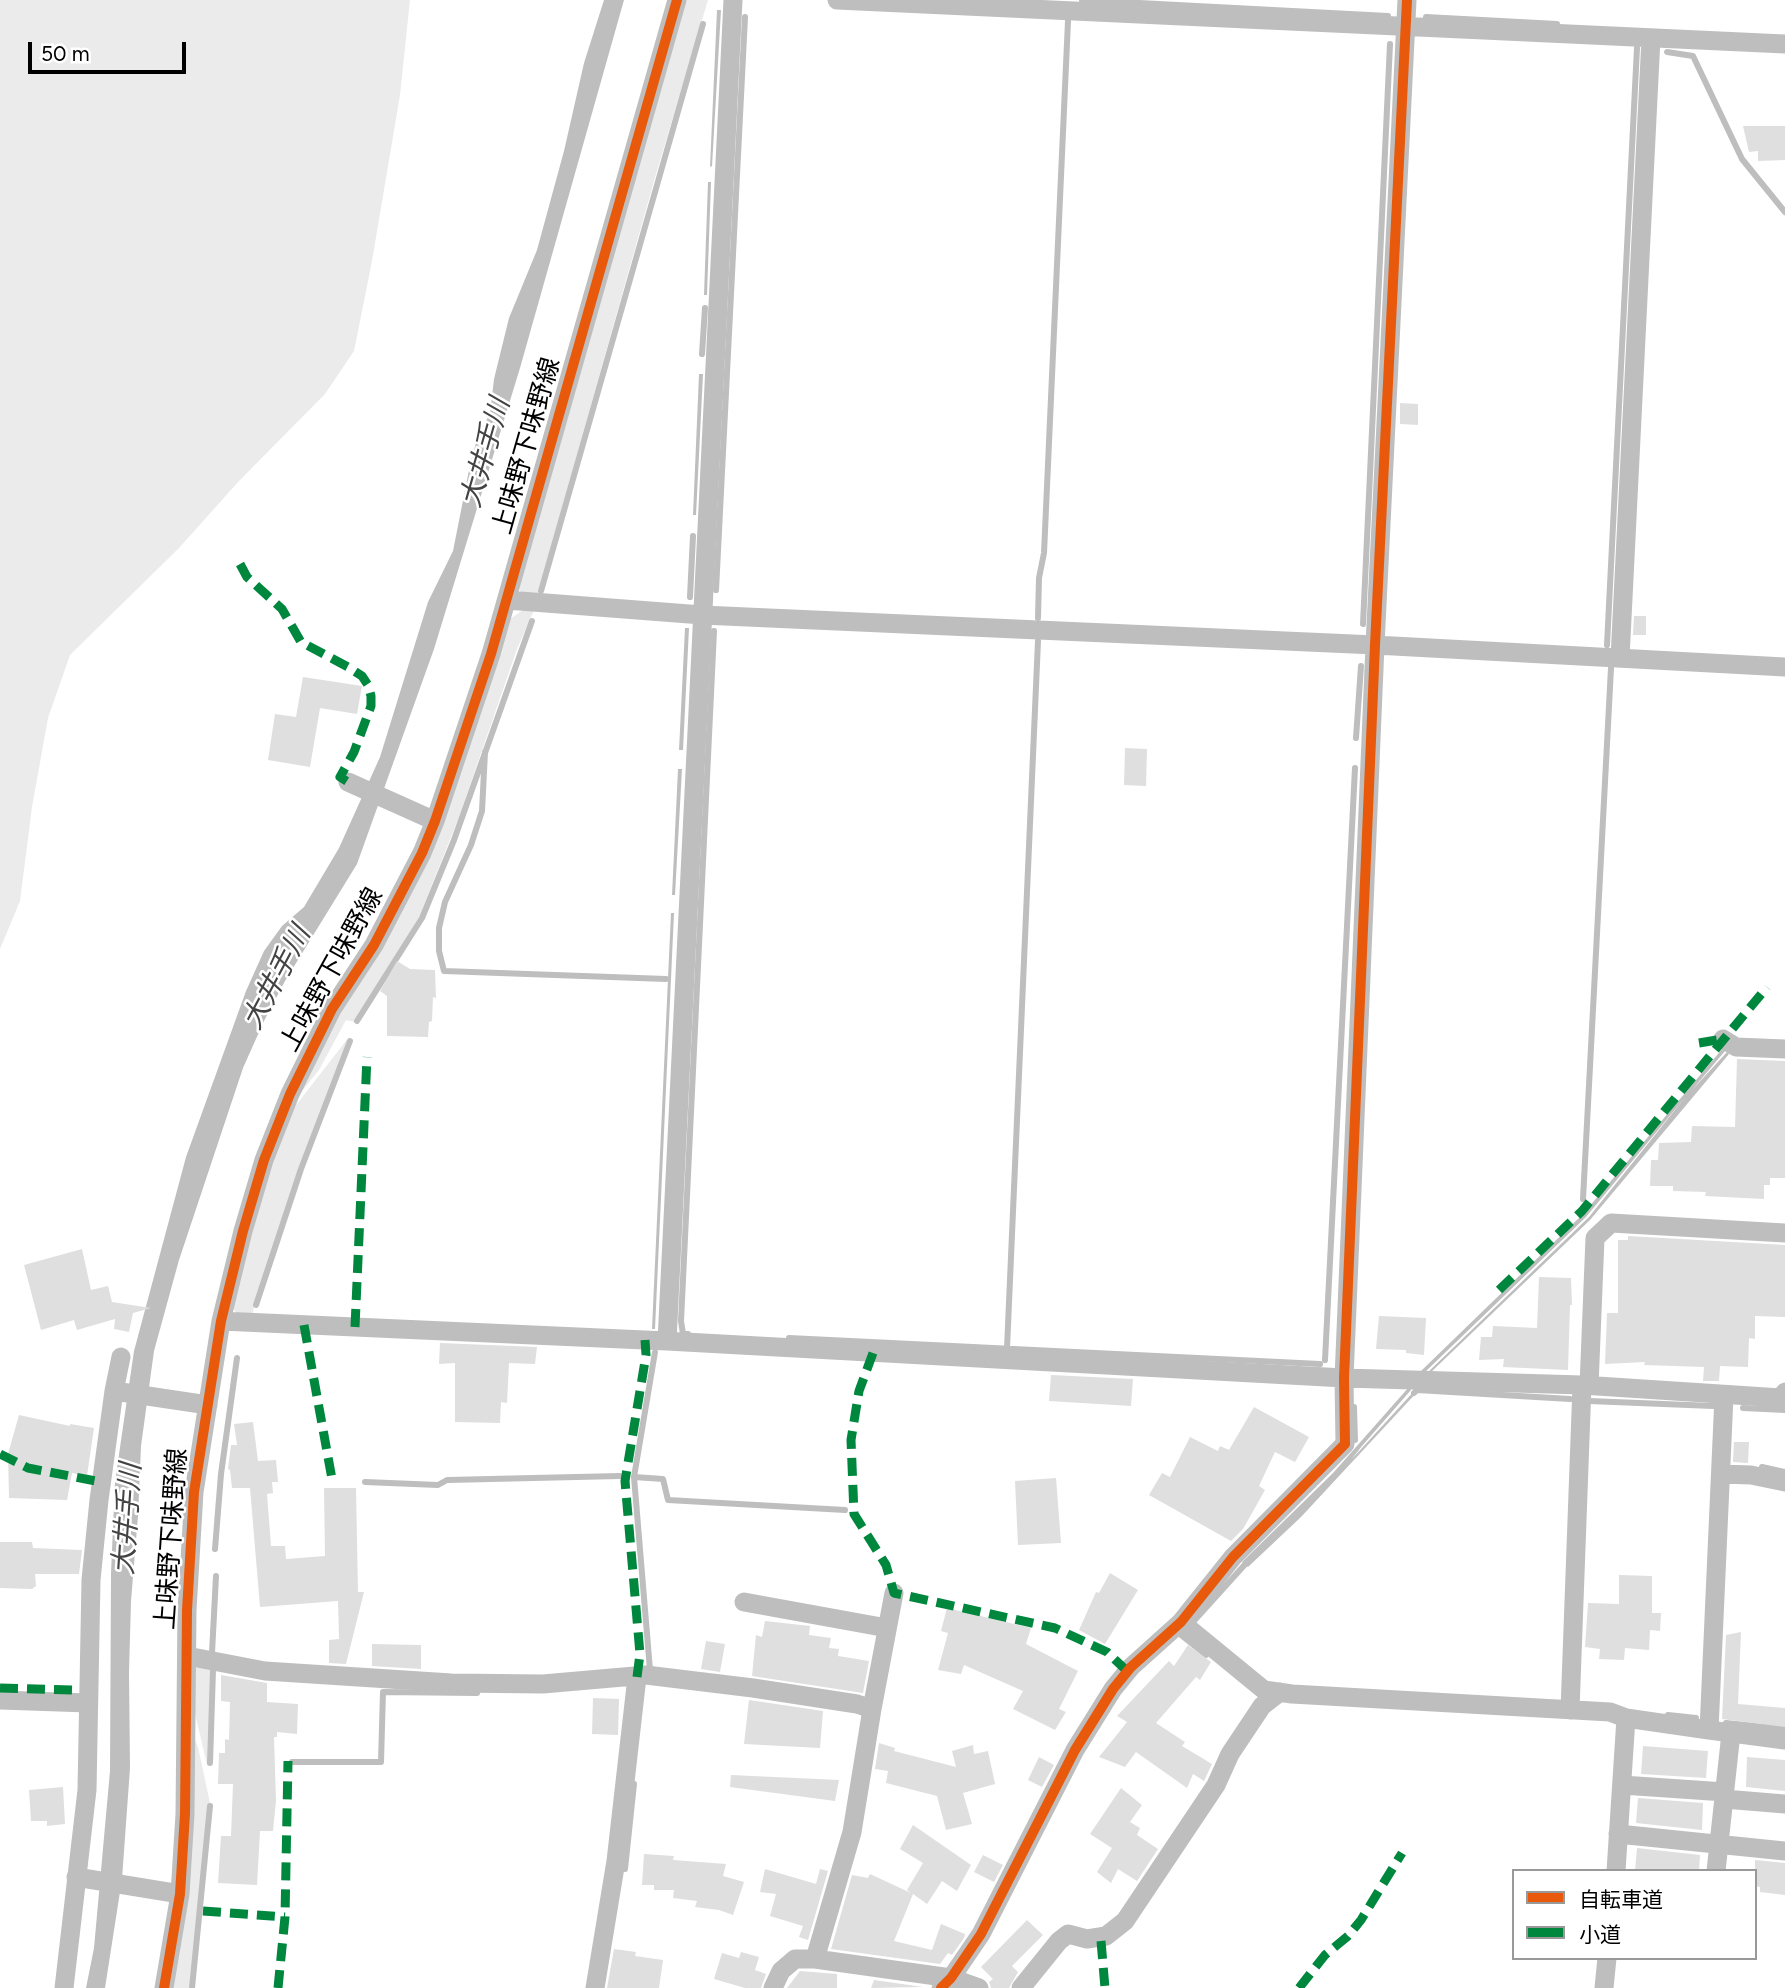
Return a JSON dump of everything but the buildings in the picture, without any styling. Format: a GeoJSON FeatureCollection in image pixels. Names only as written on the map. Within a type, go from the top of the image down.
{"type":"FeatureCollection","features":[{"type":"Feature","properties":{"kind":"street","name":"上味野下味野線"},"geometry":{"type":"LineString","coordinates":[[164,1988],[185,1814],[187,1610],[200,1404],[243,1231],[264,1160],[290,1094],[332,1009],[374,945],[422,853],[435,821],[507,600],[677,0]]}},
{"type":"Feature","properties":{"kind":"street"},"geometry":{"type":"LineString","coordinates":[[667,1341],[733,0]]}},
{"type":"Feature","properties":{"kind":"street"},"geometry":{"type":"LineString","coordinates":[[837,0],[1785,44]]}},
{"type":"Feature","properties":{"kind":"street"},"geometry":{"type":"LineString","coordinates":[[946,1983],[981,1934],[1099,1708],[1132,1667],[1181,1622],[1233,1558],[1345,1444],[1344,1378],[1375,645],[1407,0]]}},
{"type":"Feature","properties":{"kind":"street"},"geometry":{"type":"LineString","coordinates":[[1620,658],[1651,38]]}},
{"type":"Feature","properties":{"kind":"street"},"geometry":{"type":"LineString","coordinates":[[507,600],[702,615],[1375,645],[1785,667]]}},
{"type":"Feature","properties":{"kind":"street"},"geometry":{"type":"LineString","coordinates":[[348,782],[435,821]]}},
{"type":"Feature","properties":{"kind":"street"},"geometry":{"type":"LineString","coordinates":[[1723,1039],[1736,1047],[1785,1049]]}},
{"type":"Feature","properties":{"kind":"street"},"geometry":{"type":"LineString","coordinates":[[1570,1710],[1585,1386],[1595,1238],[1611,1223],[1785,1233]]}},
{"type":"Feature","properties":{"kind":"street"},"geometry":{"type":"LineString","coordinates":[[221,1321],[667,1341],[1344,1378],[1585,1386],[1724,1396],[1781,1398],[1785,1392]]}},
{"type":"Feature","properties":{"kind":"street"},"geometry":{"type":"LineString","coordinates":[[64,1988],[81,1878],[87,1790],[91,1580],[99,1500],[118,1392],[121,1357]]}},
{"type":"Feature","properties":{"kind":"street"},"geometry":{"type":"LineString","coordinates":[[118,1392],[200,1404]]}},
{"type":"Feature","properties":{"kind":"street"},"geometry":{"type":"LineString","coordinates":[[1709,1730],[1724,1396]]}},
{"type":"Feature","properties":{"kind":"street"},"geometry":{"type":"LineString","coordinates":[[1721,1474],[1751,1475],[1785,1482]]}},
{"type":"Feature","properties":{"kind":"street"},"geometry":{"type":"LineString","coordinates":[[815,1959],[852,1832],[894,1593]]}},
{"type":"Feature","properties":{"kind":"street"},"geometry":{"type":"LineString","coordinates":[[744,1602],[887,1628]]}},
{"type":"Feature","properties":{"kind":"street"},"geometry":{"type":"LineString","coordinates":[[1181,1622],[1264,1690],[1609,1712],[1626,1718],[1785,1740]]}},
{"type":"Feature","properties":{"kind":"street"},"geometry":{"type":"LineString","coordinates":[[187,1656],[265,1671],[451,1683],[543,1684],[646,1675],[753,1688],[857,1704],[872,1709]]}},
{"type":"Feature","properties":{"kind":"street"},"geometry":{"type":"LineString","coordinates":[[595,1988],[616,1861],[637,1677]]}},
{"type":"Feature","properties":{"kind":"street"},"geometry":{"type":"LineString","coordinates":[[1021,1988],[1059,1941],[1069,1934],[1087,1939],[1106,1936],[1125,1921],[1216,1785],[1230,1754],[1262,1706],[1280,1692]]}},
{"type":"Feature","properties":{"kind":"street"},"geometry":{"type":"LineString","coordinates":[[0,1700],[88,1703]]}},
{"type":"Feature","properties":{"kind":"street"},"geometry":{"type":"LineString","coordinates":[[1616,1869],[1626,1718]]}},
{"type":"Feature","properties":{"kind":"street"},"geometry":{"type":"LineString","coordinates":[[1716,1869],[1731,1733]]}},
{"type":"Feature","properties":{"kind":"street"},"geometry":{"type":"LineString","coordinates":[[1622,1784],[1785,1804]]}},
{"type":"Feature","properties":{"kind":"street"},"geometry":{"type":"LineString","coordinates":[[1618,1834],[1785,1851]]}},
{"type":"Feature","properties":{"kind":"street"},"geometry":{"type":"LineString","coordinates":[[81,1878],[176,1894]]}},
{"type":"Feature","properties":{"kind":"street"},"geometry":{"type":"LineString","coordinates":[[773,1988],[781,1971],[795,1959],[815,1959],[979,1988]]}},
{"type":"Feature","properties":{"kind":"street"},"geometry":{"type":"LineString","coordinates":[[1604,1988],[1607,1960]]}},
{"type":"Feature","properties":{"kind":"shaded area"},"geometry":{"type":"Polygon","coordinates":[[[0,0],[410,0],[400,95],[354,351],[325,394],[239,481],[179,548],[70,655],[48,718],[32,807],[20,901],[0,949],[0,0]]]}},
{"type":"Feature","properties":{"kind":"shaded area"},"geometry":{"type":"Polygon","coordinates":[[[683,0],[708,0],[536,600],[524,596],[519,589],[683,0]]]}},
{"type":"Feature","properties":{"kind":"shaded area"},"geometry":{"type":"Polygon","coordinates":[[[535,608],[517,649],[459,817],[419,917],[355,1022],[346,1020],[319,1070],[302,1091],[317,1049],[408,898],[510,619],[523,610],[535,608]]]}},
{"type":"Feature","properties":{"kind":"shaded area"},"geometry":{"type":"Polygon","coordinates":[[[349,1037],[295,1182],[251,1318],[237,1315],[231,1304],[254,1211],[293,1109],[349,1037]]]}},
{"type":"Feature","properties":{"kind":"shaded area"},"geometry":{"type":"Polygon","coordinates":[[[212,1663],[207,1765],[190,1692],[195,1669],[212,1663]]]}},
{"type":"Feature","properties":{"kind":"shaded area"},"geometry":{"type":"Polygon","coordinates":[[[191,1730],[198,1747],[210,1803],[190,1988],[170,1988],[191,1730]]]}},
{"type":"Feature","properties":{"kind":"water","name":"大井手川"},"geometry":{"type":"Polygon","coordinates":[[[604,0],[624,0],[520,368],[434,649],[357,864],[285,981],[243,1068],[179,1260],[154,1351],[141,1446],[131,1601],[130,1768],[122,1879],[105,1988],[86,1988],[94,1948],[110,1771],[111,1573],[115,1482],[134,1351],[186,1157],[246,991],[264,951],[282,926],[304,907],[339,848],[380,757],[428,602],[453,551],[470,465],[477,439],[490,413],[494,379],[509,318],[537,250],[584,63],[604,0]]]}},
{"type":"Feature","properties":{"kind":"water"},"geometry":{"type":"Polygon","coordinates":[[[717,10],[721,10],[710,167],[717,10]]]}},
{"type":"Feature","properties":{"kind":"water"},"geometry":{"type":"Polygon","coordinates":[[[708,182],[711,182],[707,295],[704,295],[708,182]]]}},
{"type":"Feature","properties":{"kind":"water"},"geometry":{"type":"Polygon","coordinates":[[[699,374],[703,374],[696,515],[693,515],[699,374]]]}},
{"type":"Feature","properties":{"kind":"water"},"geometry":{"type":"Polygon","coordinates":[[[685,628],[689,628],[683,750],[679,750],[685,628]]]}},
{"type":"Feature","properties":{"kind":"water"},"geometry":{"type":"Polygon","coordinates":[[[678,769],[682,769],[675,895],[672,895],[678,769]]]}},
{"type":"Feature","properties":{"kind":"water"},"geometry":{"type":"Polygon","coordinates":[[[671,913],[674,913],[655,1329],[652,1329],[671,913]]]}},
{"type":"Feature","properties":{"kind":"water"},"geometry":{"type":"Polygon","coordinates":[[[1723,1048],[1725,1051],[1692,1090],[1727,1052],[1729,1054],[1590,1220],[1429,1374],[1428,1372],[1589,1217],[1687,1095],[1586,1217],[1423,1374],[1421,1371],[1583,1214],[1723,1048]]]}},
{"type":"Feature","properties":{"kind":"water"},"geometry":{"type":"Polygon","coordinates":[[[1409,1387],[1411,1390],[1351,1460],[1417,1388],[1419,1390],[1301,1517],[1248,1567],[1242,1562],[1333,1473],[1409,1387]]]}},
{"type":"Feature","properties":{"kind":"waterway"},"geometry":{"type":"LineString","coordinates":[[1082,0],[1388,16]]}},
{"type":"Feature","properties":{"kind":"waterway"},"geometry":{"type":"LineString","coordinates":[[716,590],[745,17]]}},
{"type":"Feature","properties":{"kind":"waterway"},"geometry":{"type":"LineString","coordinates":[[1426,17],[1557,24]]}},
{"type":"Feature","properties":{"kind":"waterway"},"geometry":{"type":"LineString","coordinates":[[1038,618],[1039,578],[1044,553],[1068,21]]}},
{"type":"Feature","properties":{"kind":"waterway"},"geometry":{"type":"LineString","coordinates":[[541,591],[703,24]]}},
{"type":"Feature","properties":{"kind":"waterway"},"geometry":{"type":"LineString","coordinates":[[1363,624],[1390,44]]}},
{"type":"Feature","properties":{"kind":"waterway"},"geometry":{"type":"LineString","coordinates":[[1607,645],[1637,48]]}},
{"type":"Feature","properties":{"kind":"waterway"},"geometry":{"type":"LineString","coordinates":[[1667,52],[1693,56],[1742,159],[1785,212]]}},
{"type":"Feature","properties":{"kind":"waterway"},"geometry":{"type":"LineString","coordinates":[[702,354],[705,308]]}},
{"type":"Feature","properties":{"kind":"waterway"},"geometry":{"type":"LineString","coordinates":[[690,597],[693,536]]}},
{"type":"Feature","properties":{"kind":"waterway"},"geometry":{"type":"LineString","coordinates":[[357,1021],[422,918],[454,840],[532,621]]}},
{"type":"Feature","properties":{"kind":"waterway"},"geometry":{"type":"LineString","coordinates":[[688,1334],[683,1334],[681,1321],[714,631]]}},
{"type":"Feature","properties":{"kind":"waterway"},"geometry":{"type":"LineString","coordinates":[[1007,1348],[1038,641]]}},
{"type":"Feature","properties":{"kind":"waterway"},"geometry":{"type":"LineString","coordinates":[[1356,738],[1361,666]]}},
{"type":"Feature","properties":{"kind":"waterway"},"geometry":{"type":"LineString","coordinates":[[1583,1199],[1611,668]]}},
{"type":"Feature","properties":{"kind":"waterway"},"geometry":{"type":"LineString","coordinates":[[485,752],[482,811],[471,845],[445,902],[439,928],[439,951],[444,971],[666,979]]}},
{"type":"Feature","properties":{"kind":"waterway"},"geometry":{"type":"LineString","coordinates":[[1325,1360],[1355,768]]}},
{"type":"Feature","properties":{"kind":"waterway"},"geometry":{"type":"LineString","coordinates":[[256,1305],[301,1169],[350,1041]]}},
{"type":"Feature","properties":{"kind":"waterway"},"geometry":{"type":"LineString","coordinates":[[789,1338],[1320,1364]]}},
{"type":"Feature","properties":{"kind":"waterway"},"geometry":{"type":"LineString","coordinates":[[650,1670],[634,1477],[655,1352]]}},
{"type":"Feature","properties":{"kind":"waterway"},"geometry":{"type":"LineString","coordinates":[[215,1549],[221,1474],[237,1358]]}},
{"type":"Feature","properties":{"kind":"waterway"},"geometry":{"type":"LineString","coordinates":[[1414,1393],[1417,1390],[1570,1399]]}},
{"type":"Feature","properties":{"kind":"waterway"},"geometry":{"type":"LineString","coordinates":[[1589,1401],[1713,1406]]}},
{"type":"Feature","properties":{"kind":"waterway"},"geometry":{"type":"LineString","coordinates":[[1354,1407],[1355,1440]]}},
{"type":"Feature","properties":{"kind":"waterway"},"geometry":{"type":"LineString","coordinates":[[1743,1408],[1785,1410]]}},
{"type":"Feature","properties":{"kind":"waterway"},"geometry":{"type":"LineString","coordinates":[[1762,1467],[1785,1472]]}},
{"type":"Feature","properties":{"kind":"waterway"},"geometry":{"type":"LineString","coordinates":[[365,1482],[438,1485],[447,1480],[620,1476]]}},
{"type":"Feature","properties":{"kind":"waterway"},"geometry":{"type":"LineString","coordinates":[[634,1477],[663,1479],[668,1500],[845,1510]]}},
{"type":"Feature","properties":{"kind":"waterway"},"geometry":{"type":"LineString","coordinates":[[1193,1622],[1249,1560]]}},
{"type":"Feature","properties":{"kind":"waterway"},"geometry":{"type":"LineString","coordinates":[[212,1653],[216,1576]]}},
{"type":"Feature","properties":{"kind":"waterway"},"geometry":{"type":"LineString","coordinates":[[1185,1630],[1181,1635],[1206,1655]]}},
{"type":"Feature","properties":{"kind":"waterway"},"geometry":{"type":"LineString","coordinates":[[210,1763],[213,1670]]}},
{"type":"Feature","properties":{"kind":"waterway"},"geometry":{"type":"LineString","coordinates":[[292,1762],[381,1762],[383,1692],[477,1693]]}},
{"type":"Feature","properties":{"kind":"waterway"},"geometry":{"type":"LineString","coordinates":[[1668,1715],[1696,1718]]}},
{"type":"Feature","properties":{"kind":"waterway"},"geometry":{"type":"LineString","coordinates":[[1726,1723],[1785,1729]]}},
{"type":"Feature","properties":{"kind":"waterway"},"geometry":{"type":"LineString","coordinates":[[625,1869],[634,1784]]}},
{"type":"Feature","properties":{"kind":"waterway"},"geometry":{"type":"LineString","coordinates":[[192,1988],[210,1806]]}},
{"type":"Feature","properties":{"kind":"marked path"},"geometry":{"type":"LineString","coordinates":[[240,564],[247,577],[282,609],[301,642],[348,667],[362,676],[368,685],[371,706],[354,752],[340,777],[348,782]]}},
{"type":"Feature","properties":{"kind":"marked path"},"geometry":{"type":"LineString","coordinates":[[1499,1290],[1582,1211],[1767,987]]}},
{"type":"Feature","properties":{"kind":"marked path"},"geometry":{"type":"LineString","coordinates":[[1699,1043],[1723,1039]]}},
{"type":"Feature","properties":{"kind":"marked path"},"geometry":{"type":"LineString","coordinates":[[355,1327],[367,1057]]}},
{"type":"Feature","properties":{"kind":"marked path"},"geometry":{"type":"LineString","coordinates":[[304,1325],[332,1479]]}},
{"type":"Feature","properties":{"kind":"marked path"},"geometry":{"type":"LineString","coordinates":[[637,1677],[640,1654],[625,1481],[646,1355],[645,1340]]}},
{"type":"Feature","properties":{"kind":"marked path"},"geometry":{"type":"LineString","coordinates":[[873,1353],[859,1391],[851,1440],[854,1514],[886,1565],[894,1593],[1055,1628],[1107,1652],[1128,1672]]}},
{"type":"Feature","properties":{"kind":"marked path"},"geometry":{"type":"LineString","coordinates":[[0,1454],[28,1468],[101,1482]]}},
{"type":"Feature","properties":{"kind":"marked path"},"geometry":{"type":"LineString","coordinates":[[0,1688],[76,1690]]}},
{"type":"Feature","properties":{"kind":"marked path"},"geometry":{"type":"LineString","coordinates":[[278,1988],[285,1917],[288,1761]]}},
{"type":"Feature","properties":{"kind":"marked path"},"geometry":{"type":"LineString","coordinates":[[1299,1988],[1325,1955],[1348,1936],[1361,1920],[1402,1853]]}},
{"type":"Feature","properties":{"kind":"marked path"},"geometry":{"type":"LineString","coordinates":[[203,1911],[285,1917]]}},
{"type":"Feature","properties":{"kind":"marked path"},"geometry":{"type":"LineString","coordinates":[[1101,1941],[1105,1988]]}},
{"type":"Feature","properties":{"kind":"cycle path"},"geometry":{"type":"LineString","coordinates":[[164,1988],[180,1894],[185,1814],[187,1610],[194,1492],[221,1321],[243,1231],[264,1160],[290,1094],[332,1009],[374,945],[422,853],[435,821],[491,654],[677,0]]}},
{"type":"Feature","properties":{"kind":"cycle path"},"geometry":{"type":"LineString","coordinates":[[941,1988],[981,1934],[1075,1750],[1113,1689],[1131,1667],[1181,1622],[1233,1557],[1345,1444],[1344,1378],[1375,645],[1407,0]]}}]}
